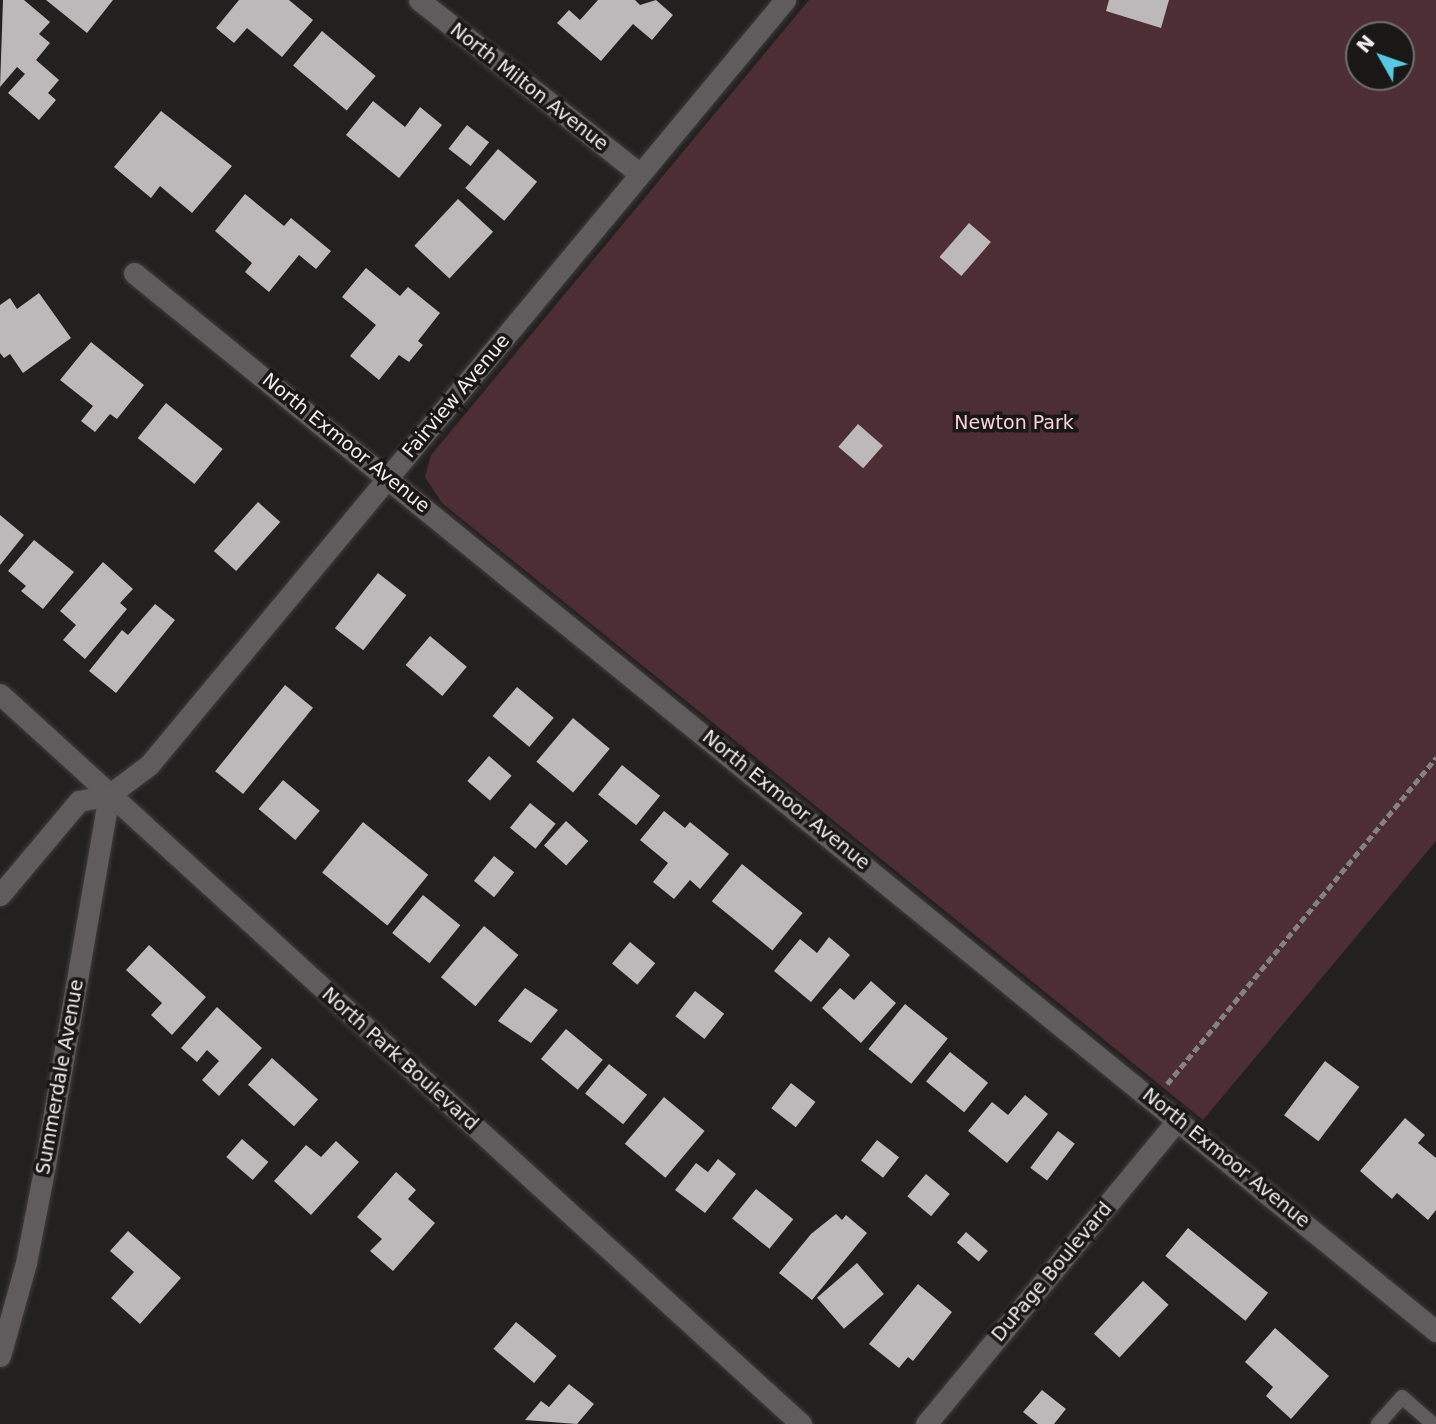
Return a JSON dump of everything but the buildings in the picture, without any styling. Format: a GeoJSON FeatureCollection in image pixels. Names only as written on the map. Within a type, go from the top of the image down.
{"type":"FeatureCollection","features":[{"type":"Feature","properties":{"kind":"street","name":"North Milton Avenue"},"geometry":{"type":"LineString","coordinates":[[419,0],[640,174]]}},
{"type":"Feature","properties":{"kind":"street","name":"Fairview Avenue"},"geometry":{"type":"LineString","coordinates":[[0,895],[79,801],[109,795],[149,765],[785,0]]}},
{"type":"Feature","properties":{"kind":"street","name":"North Exmoor Avenue"},"geometry":{"type":"LineString","coordinates":[[134,273],[389,476],[1436,1331]]}},
{"type":"Feature","properties":{"kind":"street","name":"North Park Boulevard"},"geometry":{"type":"LineString","coordinates":[[0,694],[801,1424]]}},
{"type":"Feature","properties":{"kind":"street","name":"Summerdale Avenue"},"geometry":{"type":"LineString","coordinates":[[0,1356],[26,1263],[109,795]]}},
{"type":"Feature","properties":{"kind":"street","name":"DuPage Boulevard"},"geometry":{"type":"LineString","coordinates":[[926,1424],[1178,1119]]}},
{"type":"Feature","properties":{"kind":"lane"},"geometry":{"type":"LineString","coordinates":[[1378,1424],[1402,1397],[1433,1424]]}},
{"type":"Feature","properties":{"kind":"path"},"geometry":{"type":"LineString","coordinates":[[1160,1093],[1436,758]]}},
{"type":"Feature","properties":{"kind":"green space","name":"Newton Park"},"geometry":{"type":"Polygon","coordinates":[[[809,0],[1436,0],[1436,841],[1203,1120],[442,503],[425,477],[431,455],[809,0]]]}}]}
